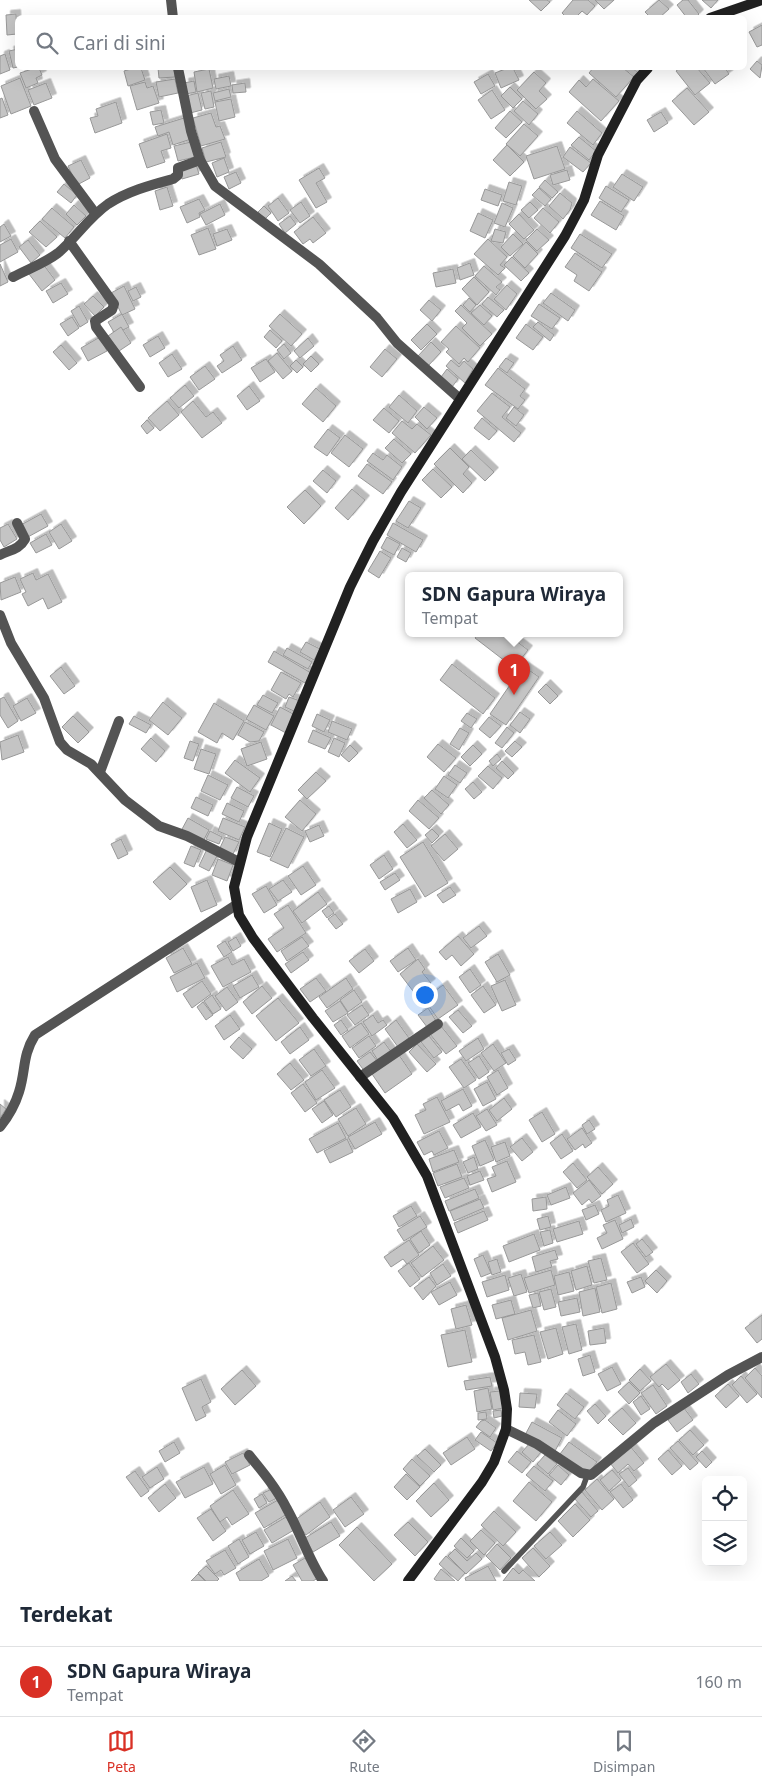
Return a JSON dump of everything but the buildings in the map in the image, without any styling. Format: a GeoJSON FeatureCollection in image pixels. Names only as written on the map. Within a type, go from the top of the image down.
{"type":"FeatureCollection","features":[{"type":"Feature","properties":{"kind":"main road"},"geometry":{"type":"LineString","coordinates":[[718,15],[760,0]]}},
{"type":"Feature","properties":{"kind":"main road"},"geometry":{"type":"LineString","coordinates":[[408,1581],[482,1482],[494,1462],[506,1430],[507,1409],[497,1365],[427,1176],[393,1118],[253,938],[240,917],[236,905],[234,887],[247,837],[354,580],[401,492],[565,236],[584,200],[603,146],[637,80],[646,70]]}},
{"type":"Feature","properties":{"kind":"street"},"geometry":{"type":"LineString","coordinates":[[171,0],[173,15]]}},
{"type":"Feature","properties":{"kind":"street"},"geometry":{"type":"LineString","coordinates":[[178,70],[180,87],[200,160],[216,186],[319,264],[377,318],[397,343],[460,399]]}},
{"type":"Feature","properties":{"kind":"street"},"geometry":{"type":"LineString","coordinates":[[34,112],[56,159],[95,214]]}},
{"type":"Feature","properties":{"kind":"street"},"geometry":{"type":"LineString","coordinates":[[13,277],[48,260],[95,214],[110,203],[137,190],[173,179],[178,175],[178,168],[200,160]]}},
{"type":"Feature","properties":{"kind":"street"},"geometry":{"type":"LineString","coordinates":[[69,241],[114,304],[112,310],[95,321],[96,327],[140,387]]}},
{"type":"Feature","properties":{"kind":"street"},"geometry":{"type":"LineString","coordinates":[[0,555],[19,548],[25,539],[17,523]]}},
{"type":"Feature","properties":{"kind":"street"},"geometry":{"type":"LineString","coordinates":[[0,615],[11,643],[44,698],[60,742],[74,756],[91,764],[125,800],[159,826],[187,836],[240,862]]}},
{"type":"Feature","properties":{"kind":"street"},"geometry":{"type":"LineString","coordinates":[[100,772],[119,722]]}},
{"type":"Feature","properties":{"kind":"street"},"geometry":{"type":"LineString","coordinates":[[0,1128],[13,1107],[19,1091],[26,1050],[35,1035],[236,905]]}},
{"type":"Feature","properties":{"kind":"street"},"geometry":{"type":"LineString","coordinates":[[360,1077],[438,1024]]}},
{"type":"Feature","properties":{"kind":"street"},"geometry":{"type":"LineString","coordinates":[[506,1430],[538,1444],[587,1476],[602,1467],[654,1423],[728,1375],[762,1357]]}},
{"type":"Feature","properties":{"kind":"street"},"geometry":{"type":"LineString","coordinates":[[249,1455],[272,1483],[324,1581]]}},
{"type":"Feature","properties":{"kind":"lane"},"geometry":{"type":"LineString","coordinates":[[504,1571],[582,1488],[587,1476]]}},
{"type":"Feature","properties":{"kind":"place","name":"SDN Gapura Wiraya"},"geometry":{"type":"Point","coordinates":[514,695]}}]}
